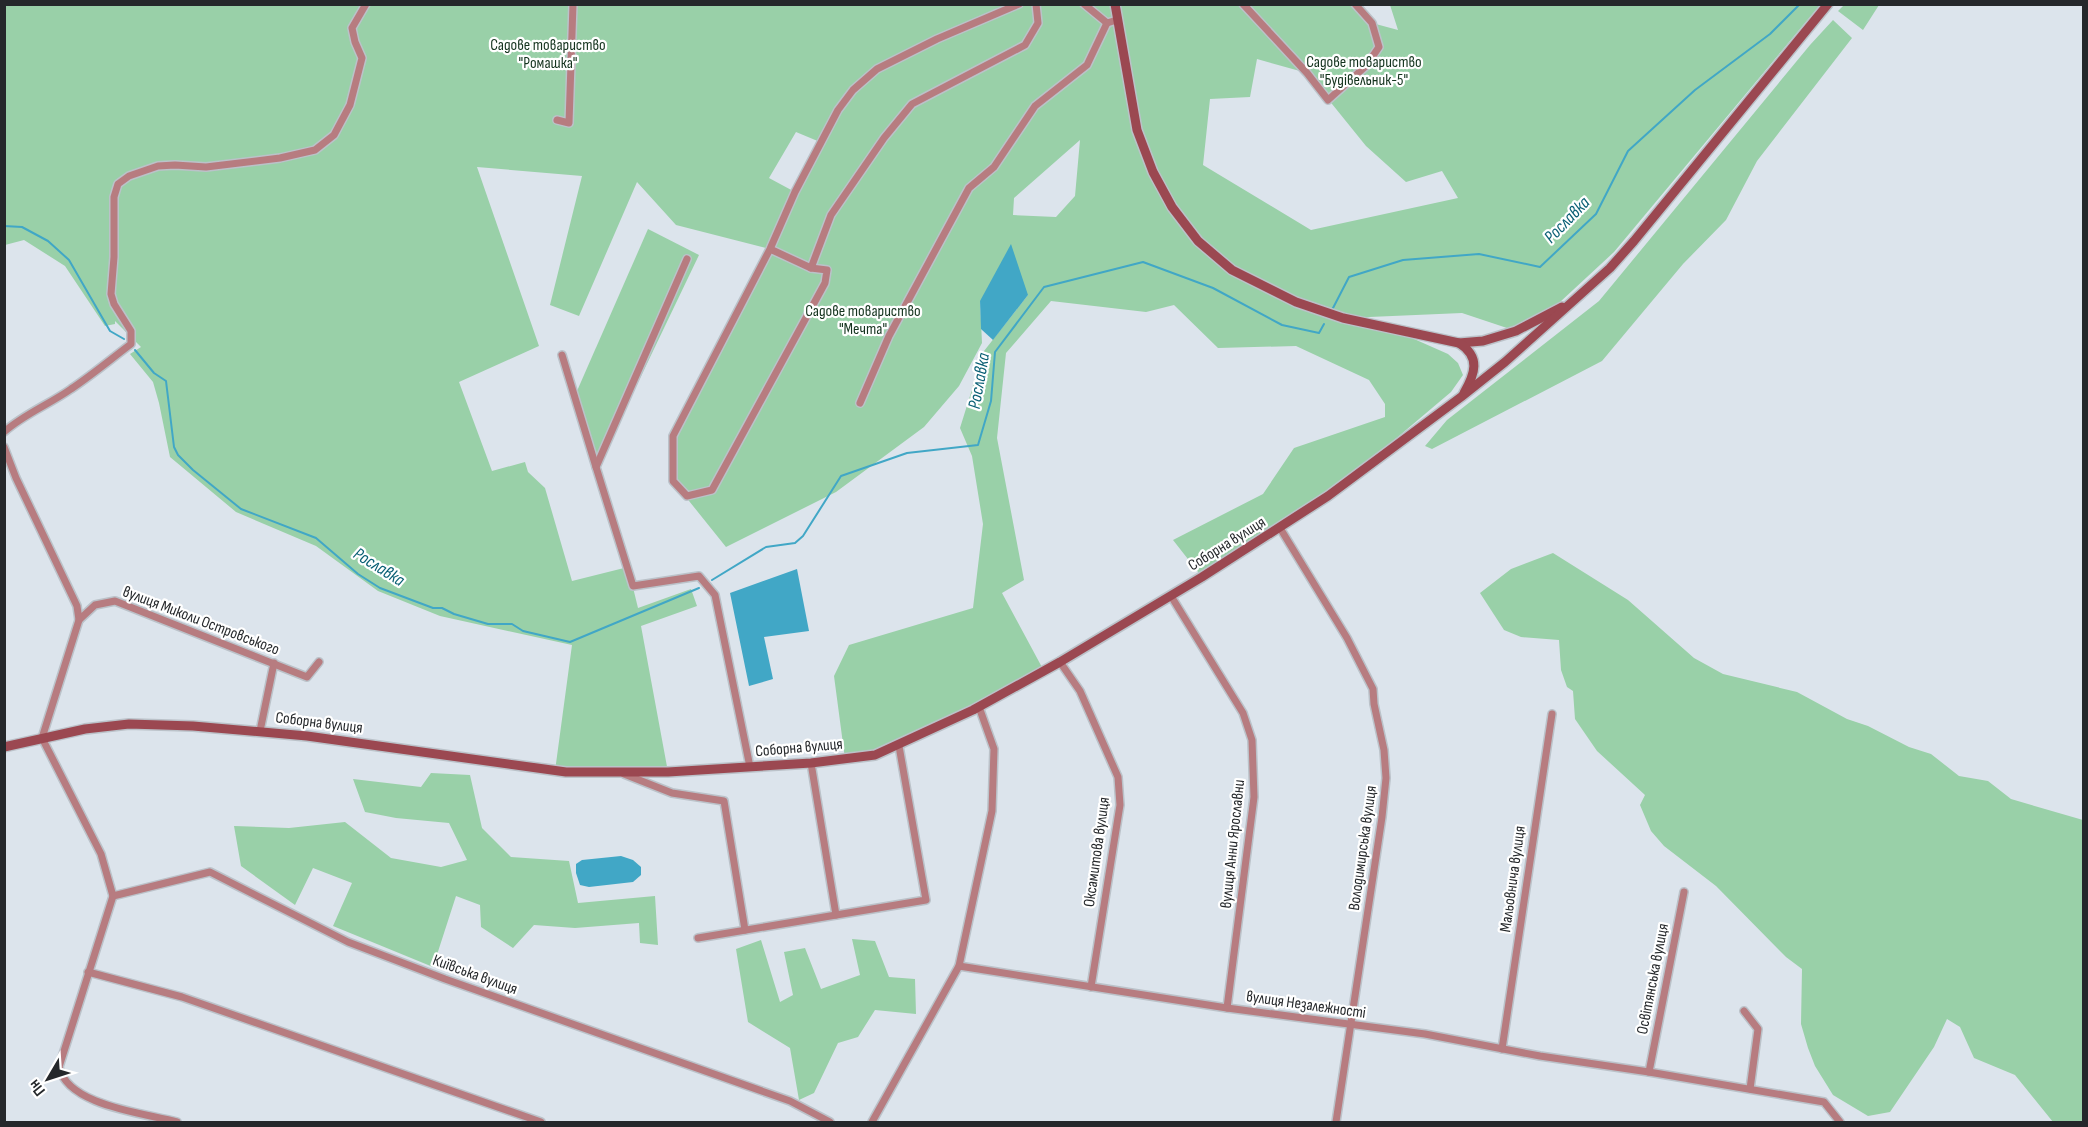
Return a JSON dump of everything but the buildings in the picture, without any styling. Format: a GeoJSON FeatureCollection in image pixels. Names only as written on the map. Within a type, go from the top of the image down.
{"type":"FeatureCollection","features":[{"type":"Feature","properties":{"kind":"street"},"geometry":{"type":"LineString","coordinates":[[4,432],[14,423],[73,389],[131,344],[131,331],[114,304],[111,294],[114,257],[114,197],[118,184],[129,176],[158,166],[206,167],[280,158],[315,150],[334,135],[350,105],[362,58],[352,28],[366,4]]}},
{"type":"Feature","properties":{"kind":"street"},"geometry":{"type":"LineString","coordinates":[[557,120],[569,123],[573,4]]}},
{"type":"Feature","properties":{"kind":"street"},"geometry":{"type":"LineString","coordinates":[[770,249],[811,268],[826,270],[825,284],[712,490],[687,496],[673,481],[673,436],[770,249],[820,142],[838,110],[853,90],[877,69],[937,39],[1019,4]]}},
{"type":"Feature","properties":{"kind":"street"},"geometry":{"type":"LineString","coordinates":[[811,268],[831,216],[884,138],[912,104],[1025,45],[1038,23],[1035,4]]}},
{"type":"Feature","properties":{"kind":"street"},"geometry":{"type":"LineString","coordinates":[[1084,4],[1107,23]]}},
{"type":"Feature","properties":{"kind":"street"},"geometry":{"type":"LineString","coordinates":[[1115,4],[1137,130],[1153,172],[1172,207],[1198,241],[1232,270],[1296,302],[1343,318],[1459,344],[1467,349],[1474,361],[1471,380],[1461,397]]}},
{"type":"Feature","properties":{"kind":"street"},"geometry":{"type":"LineString","coordinates":[[1243,4],[1307,73],[1328,100],[1366,66],[1379,47],[1372,23],[1355,4]]}},
{"type":"Feature","properties":{"kind":"street"},"geometry":{"type":"LineString","coordinates":[[1459,344],[1516,331],[1575,301],[1610,268],[1634,241],[1828,4]]}},
{"type":"Feature","properties":{"kind":"street"},"geometry":{"type":"LineString","coordinates":[[860,403],[889,336],[969,188],[994,167],[1035,106],[1087,65],[1107,23],[1118,20]]}},
{"type":"Feature","properties":{"kind":"street"},"geometry":{"type":"LineString","coordinates":[[596,467],[687,259]]}},
{"type":"Feature","properties":{"kind":"street","name":"Соборна вулиця"},"geometry":{"type":"LineString","coordinates":[[4,747],[85,729],[129,724],[193,726],[308,736],[566,772],[622,773],[811,764],[875,755],[899,746],[979,707],[1060,662],[1280,528],[1328,496],[1461,397],[1575,301]]}},
{"type":"Feature","properties":{"kind":"street"},"geometry":{"type":"LineString","coordinates":[[562,355],[633,586],[699,576],[715,594],[750,767]]}},
{"type":"Feature","properties":{"kind":"street"},"geometry":{"type":"LineString","coordinates":[[4,447],[16,478],[77,606],[79,620],[42,738],[101,854],[113,896],[60,1060],[60,1073],[69,1085],[83,1096],[177,1122]]}},
{"type":"Feature","properties":{"kind":"street","name":"Володимирська вулиця"},"geometry":{"type":"LineString","coordinates":[[1280,528],[1347,638],[1372,689],[1384,750],[1386,778],[1382,817],[1336,1122]]}},
{"type":"Feature","properties":{"kind":"street","name":"вулиця Анни Ярославни"},"geometry":{"type":"LineString","coordinates":[[1171,596],[1243,713],[1252,740],[1254,797],[1227,1008]]}},
{"type":"Feature","properties":{"kind":"street","name":"вулиця Миколи Островського"},"geometry":{"type":"LineString","coordinates":[[79,620],[95,605],[115,601],[307,677],[319,662]]}},
{"type":"Feature","properties":{"kind":"street","name":"Оксамитова вулиця"},"geometry":{"type":"LineString","coordinates":[[1060,662],[1080,691],[1118,777],[1120,805],[1091,987]]}},
{"type":"Feature","properties":{"kind":"street"},"geometry":{"type":"LineString","coordinates":[[260,731],[274,663]]}},
{"type":"Feature","properties":{"kind":"street"},"geometry":{"type":"LineString","coordinates":[[872,1122],[959,966],[992,812],[994,749],[979,707]]}},
{"type":"Feature","properties":{"kind":"street","name":"Мальовнича вулиця"},"geometry":{"type":"LineString","coordinates":[[1502,1049],[1552,714]]}},
{"type":"Feature","properties":{"kind":"street"},"geometry":{"type":"LineString","coordinates":[[698,938],[926,900],[899,746]]}},
{"type":"Feature","properties":{"kind":"street"},"geometry":{"type":"LineString","coordinates":[[811,764],[836,915]]}},
{"type":"Feature","properties":{"kind":"street"},"geometry":{"type":"LineString","coordinates":[[622,773],[672,793],[724,801],[746,930]]}},
{"type":"Feature","properties":{"kind":"street","name":"Київська вулиця"},"geometry":{"type":"LineString","coordinates":[[113,896],[210,872],[348,942],[455,983],[790,1101],[830,1122]]}},
{"type":"Feature","properties":{"kind":"street","name":"Освітянська вулиця"},"geometry":{"type":"LineString","coordinates":[[1649,1072],[1684,892]]}},
{"type":"Feature","properties":{"kind":"street","name":"вулиця Незалежності"},"geometry":{"type":"LineString","coordinates":[[959,966],[1227,1008],[1425,1034],[1592,1065],[1649,1072],[1824,1102],[1840,1122]]}},
{"type":"Feature","properties":{"kind":"street"},"geometry":{"type":"LineString","coordinates":[[88,972],[182,997],[541,1122]]}},
{"type":"Feature","properties":{"kind":"street"},"geometry":{"type":"LineString","coordinates":[[1744,1011],[1758,1029],[1750,1089]]}},
{"type":"Feature","properties":{"kind":"green space"},"geometry":{"type":"Polygon","coordinates":[[[1355,4],[1372,23],[1398,30],[1390,5],[1820,5],[1614,252],[1546,315],[1516,331],[1462,313],[1346,318],[1396,331],[1448,354],[1458,363],[1463,375],[1451,392],[1328,496],[1202,577],[1173,540],[1263,494],[1294,448],[1385,417],[1385,404],[1369,380],[1296,346],[1218,348],[1174,305],[1146,312],[1051,301],[1006,353],[997,438],[1024,580],[1002,593],[1044,671],[899,746],[845,759],[834,676],[849,645],[973,608],[983,524],[972,456],[960,428],[984,351],[1028,295],[980,301],[982,343],[959,386],[924,427],[836,492],[726,547],[673,481],[673,436],[770,249],[676,225],[637,182],[579,316],[550,305],[582,176],[477,167],[539,346],[459,382],[492,471],[525,462],[528,472],[545,488],[572,581],[628,567],[638,608],[691,589],[697,606],[641,626],[668,772],[555,771],[572,645],[440,616],[378,591],[316,546],[236,512],[170,457],[153,382],[130,354],[141,347],[115,321],[115,324],[105,326],[65,266],[24,240],[5,245],[5,5],[1355,4]],[[1257,59],[1250,97],[1210,99],[1203,165],[1311,230],[1458,198],[1442,171],[1406,182],[1366,146],[1307,73],[1257,59]],[[796,132],[769,178],[795,192],[820,142],[796,132]],[[1080,140],[1014,198],[1013,215],[1056,217],[1075,196],[1080,140]]]}},
{"type":"Feature","properties":{"kind":"green space"},"geometry":{"type":"Polygon","coordinates":[[[1844,5],[1879,5],[1863,30],[1838,11],[1844,5]]]}},
{"type":"Feature","properties":{"kind":"green space"},"geometry":{"type":"Polygon","coordinates":[[[1833,20],[1852,38],[1757,161],[1726,220],[1683,264],[1602,361],[1432,449],[1425,446],[1447,420],[1599,301],[1833,20]]]}},
{"type":"Feature","properties":{"kind":"green space"},"geometry":{"type":"Polygon","coordinates":[[[648,229],[699,255],[597,468],[577,391],[648,229]]]}},
{"type":"Feature","properties":{"kind":"green space"},"geometry":{"type":"Polygon","coordinates":[[[1553,553],[1628,600],[1694,658],[1723,674],[1797,692],[1847,719],[1868,726],[1909,747],[1931,754],[1959,776],[1988,781],[2011,799],[2083,820],[2083,1122],[2053,1122],[2015,1075],[1974,1058],[1960,1027],[1947,1019],[1934,1047],[1890,1112],[1868,1116],[1833,1095],[1815,1066],[1801,1024],[1802,969],[1786,957],[1716,886],[1664,846],[1651,831],[1640,805],[1645,795],[1597,751],[1575,719],[1573,691],[1567,687],[1561,670],[1559,640],[1521,637],[1504,630],[1480,593],[1511,569],[1553,553]]]}},
{"type":"Feature","properties":{"kind":"green space"},"geometry":{"type":"Polygon","coordinates":[[[431,773],[470,775],[482,828],[511,857],[569,861],[578,903],[655,896],[658,945],[640,943],[639,923],[575,928],[534,925],[513,948],[481,927],[480,905],[456,896],[433,967],[333,926],[352,883],[313,868],[295,905],[241,866],[234,826],[289,828],[345,822],[391,858],[441,867],[467,860],[449,823],[396,818],[365,812],[353,779],[421,787],[431,773]]]}},
{"type":"Feature","properties":{"kind":"green space"},"geometry":{"type":"Polygon","coordinates":[[[852,939],[875,941],[889,977],[915,979],[916,1014],[875,1010],[858,1037],[838,1043],[814,1093],[799,1100],[790,1048],[748,1022],[736,949],[761,940],[780,1002],[793,995],[784,952],[805,948],[821,989],[860,975],[852,939]]]}},
{"type":"Feature","properties":{"kind":"water"},"geometry":{"type":"Polygon","coordinates":[[[1011,244],[1028,295],[993,340],[981,329],[980,301],[1011,244]]]}},
{"type":"Feature","properties":{"kind":"water"},"geometry":{"type":"Polygon","coordinates":[[[797,569],[809,631],[764,637],[773,679],[749,686],[730,593],[797,569]]]}},
{"type":"Feature","properties":{"kind":"water"},"geometry":{"type":"Polygon","coordinates":[[[621,856],[633,860],[641,867],[641,875],[633,882],[589,887],[580,885],[576,864],[582,860],[621,856]]]}},
{"type":"Feature","properties":{"kind":"waterway","name":"Рославка"},"geometry":{"type":"LineString","coordinates":[[1332,310],[1349,277],[1403,260],[1479,254],[1540,267],[1596,214],[1628,151],[1695,90],[1770,34],[1800,4]]}},
{"type":"Feature","properties":{"kind":"waterway","name":"Рославка"},"geometry":{"type":"LineString","coordinates":[[4,226],[22,227],[48,241],[69,260],[110,331],[124,339]]}},
{"type":"Feature","properties":{"kind":"waterway","name":"Рославка"},"geometry":{"type":"LineString","coordinates":[[712,580],[766,547],[795,543],[803,536],[841,476],[907,453],[978,445],[991,401],[995,352],[1044,287],[1143,262],[1213,288],[1282,325],[1319,333],[1324,324]]}},
{"type":"Feature","properties":{"kind":"waterway","name":"Рославка"},"geometry":{"type":"LineString","coordinates":[[135,350],[154,373],[166,381],[174,447],[178,455],[193,470],[241,509],[316,538],[358,574],[380,588],[433,608],[442,608],[488,624],[512,624],[523,631],[570,642],[699,588]]}},
{"type":"Feature","properties":{"kind":"park label","name":"Садове товариство \"Ромашка\""},"geometry":{"type":"Point","coordinates":[548,54]}},
{"type":"Feature","properties":{"kind":"park label","name":"Садове товариство \"Будівельник-5\""},"geometry":{"type":"Point","coordinates":[1364,71]}},
{"type":"Feature","properties":{"kind":"park label","name":"Садове товариство \"Мечта\""},"geometry":{"type":"Point","coordinates":[863,320]}}]}
